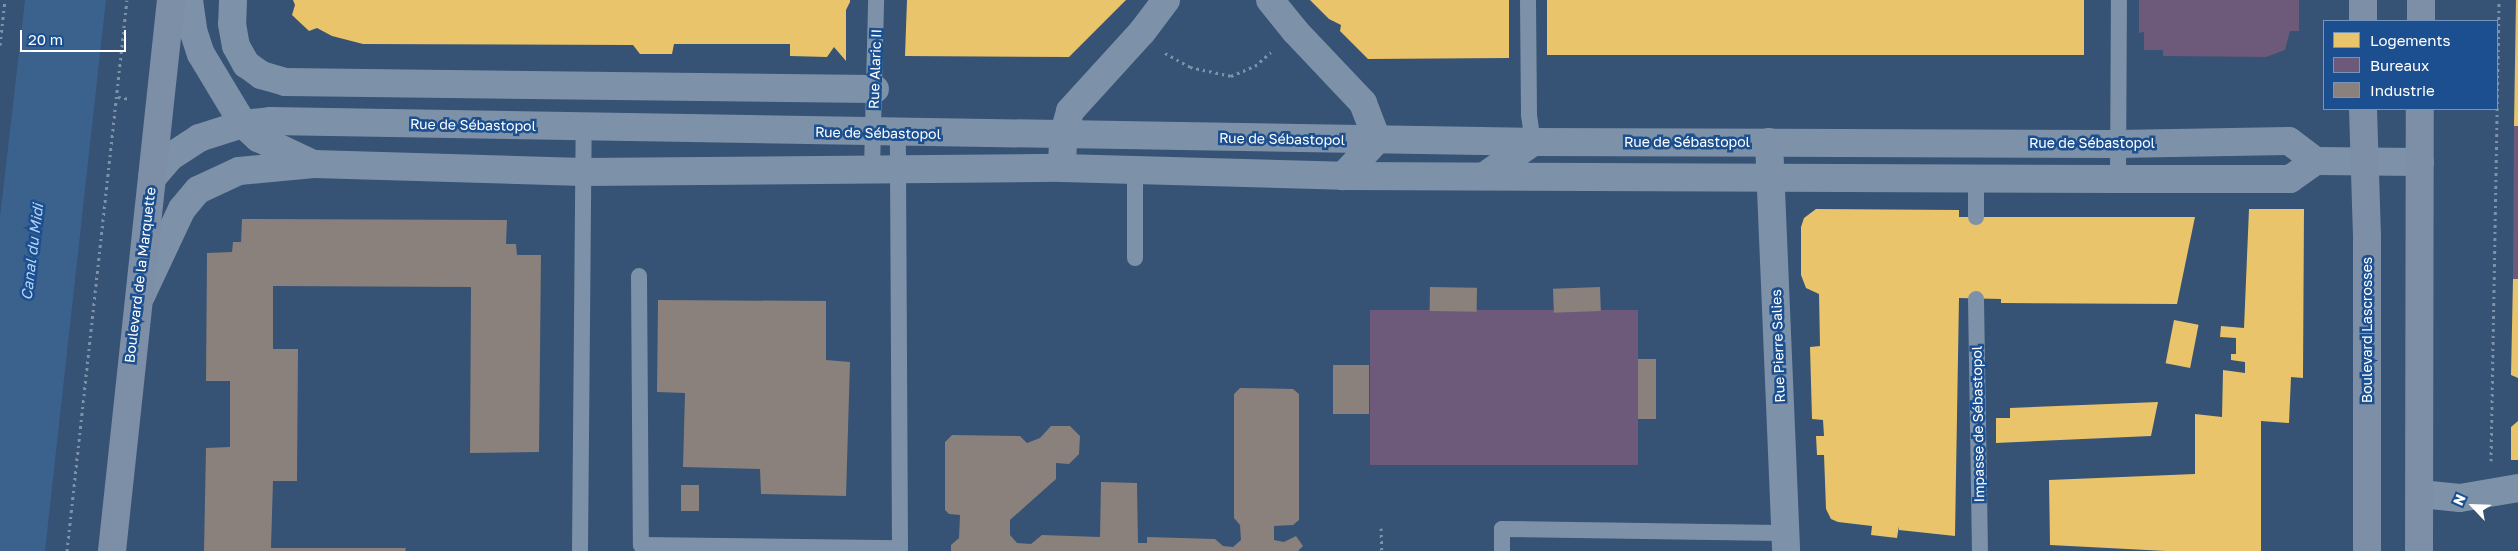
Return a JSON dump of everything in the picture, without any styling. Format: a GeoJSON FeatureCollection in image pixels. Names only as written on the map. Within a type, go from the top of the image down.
{"type":"FeatureCollection","features":[{"type":"Feature","properties":{"kind":"main road","name":"Boulevard de la Marquette"},"geometry":{"type":"LineString","coordinates":[[112,551],[135,310],[152,178],[171,0]]}},
{"type":"Feature","properties":{"kind":"main road"},"geometry":{"type":"LineString","coordinates":[[2363,0],[2363,20]]}},
{"type":"Feature","properties":{"kind":"main road"},"geometry":{"type":"LineString","coordinates":[[2421,0],[2421,20]]}},
{"type":"Feature","properties":{"kind":"main road","name":"Boulevard Lascrosses"},"geometry":{"type":"LineString","coordinates":[[2363,110],[2363,161],[2367,236],[2367,551]]}},
{"type":"Feature","properties":{"kind":"main road"},"geometry":{"type":"LineString","coordinates":[[2419,551],[2420,110]]}},
{"type":"Feature","properties":{"kind":"street"},"geometry":{"type":"LineString","coordinates":[[190,0],[193,30],[201,54],[243,124],[258,138],[314,164]]}},
{"type":"Feature","properties":{"kind":"street"},"geometry":{"type":"LineString","coordinates":[[233,0],[232,24],[235,39],[246,64],[262,75],[285,82],[874,89]]}},
{"type":"Feature","properties":{"kind":"street"},"geometry":{"type":"LineString","coordinates":[[1062,168],[1063,136],[1070,111],[1142,32],[1166,0]]}},
{"type":"Feature","properties":{"kind":"street"},"geometry":{"type":"LineString","coordinates":[[1270,0],[1295,31],[1363,103],[1377,140],[1343,176]]}},
{"type":"Feature","properties":{"kind":"street","name":"Rue de Sébastopol"},"geometry":{"type":"LineString","coordinates":[[152,178],[170,157],[199,138],[243,124],[270,121],[1063,136],[1533,142],[2117,144],[2290,141],[2316,161]]}},
{"type":"Feature","properties":{"kind":"street"},"geometry":{"type":"LineString","coordinates":[[1486,174],[1533,142]]}},
{"type":"Feature","properties":{"kind":"street","name":"Rue Pierre Salies"},"geometry":{"type":"LineString","coordinates":[[1769,142],[1786,542]]}},
{"type":"Feature","properties":{"kind":"street"},"geometry":{"type":"LineString","coordinates":[[135,310],[182,209],[198,190],[239,171],[314,164],[583,172],[1062,168],[1135,172],[1343,176],[1486,174],[2290,179],[2316,161],[2420,162]]}},
{"type":"Feature","properties":{"kind":"street"},"geometry":{"type":"LineString","coordinates":[[2420,494],[2460,498],[2518,488]]}},
{"type":"Feature","properties":{"kind":"lane","name":"Rue Alaric II"},"geometry":{"type":"LineString","coordinates":[[872,169],[885,133],[874,89],[876,0]]}},
{"type":"Feature","properties":{"kind":"lane"},"geometry":{"type":"LineString","coordinates":[[1528,0],[1529,115],[1533,142]]}},
{"type":"Feature","properties":{"kind":"lane"},"geometry":{"type":"LineString","coordinates":[[2118,179],[2119,0]]}},
{"type":"Feature","properties":{"kind":"lane"},"geometry":{"type":"LineString","coordinates":[[580,551],[584,126]]}},
{"type":"Feature","properties":{"kind":"lane"},"geometry":{"type":"LineString","coordinates":[[639,276],[641,545],[900,548],[899,169],[885,133]]}},
{"type":"Feature","properties":{"kind":"lane"},"geometry":{"type":"LineString","coordinates":[[1135,172],[1135,258]]}},
{"type":"Feature","properties":{"kind":"lane"},"geometry":{"type":"LineString","coordinates":[[1976,178],[1976,217]]}},
{"type":"Feature","properties":{"kind":"lane","name":"Impasse de Sébastopol"},"geometry":{"type":"LineString","coordinates":[[1976,299],[1980,550]]}},
{"type":"Feature","properties":{"kind":"lane"},"geometry":{"type":"LineString","coordinates":[[1502,551],[1502,529],[1786,542]]}},
{"type":"Feature","properties":{"kind":"path"},"geometry":{"type":"LineString","coordinates":[[0,45],[5,0]]}},
{"type":"Feature","properties":{"kind":"path"},"geometry":{"type":"LineString","coordinates":[[67,551],[127,0]]}},
{"type":"Feature","properties":{"kind":"path"},"geometry":{"type":"LineString","coordinates":[[2498,58],[2499,0]]}},
{"type":"Feature","properties":{"kind":"path"},"geometry":{"type":"LineString","coordinates":[[1142,32],[1174,60],[1210,74],[1231,76],[1255,66],[1295,31]]}},
{"type":"Feature","properties":{"kind":"path"},"geometry":{"type":"LineString","coordinates":[[2491,466],[2497,110]]}},
{"type":"Feature","properties":{"kind":"path"},"geometry":{"type":"LineString","coordinates":[[1381,528],[1382,551]]}},
{"type":"Feature","properties":{"kind":"water","name":"Canal du Midi"},"geometry":{"type":"Polygon","coordinates":[[[25,0],[106,0],[45,551],[0,551],[0,217],[25,0]]]}},
{"type":"Feature","properties":{"kind":"building: Logements"},"geometry":{"type":"Polygon","coordinates":[[[293,0],[850,0],[850,2],[846,10],[846,61],[834,47],[827,57],[790,56],[790,44],[674,44],[672,54],[640,54],[633,45],[363,44],[332,36],[317,28],[309,31],[292,15],[295,5],[293,0]]]}},
{"type":"Feature","properties":{"kind":"building: Logements"},"geometry":{"type":"Polygon","coordinates":[[[907,0],[1126,0],[1069,57],[905,56],[907,0]]]}},
{"type":"Feature","properties":{"kind":"building: Logements"},"geometry":{"type":"Polygon","coordinates":[[[1310,0],[1509,0],[1509,58],[1368,59],[1340,31],[1341,25],[1329,19],[1310,0]]]}},
{"type":"Feature","properties":{"kind":"building: Logements"},"geometry":{"type":"Polygon","coordinates":[[[1547,0],[2084,0],[2084,55],[1547,55],[1547,0]]]}},
{"type":"Feature","properties":{"kind":"building: Logements"},"geometry":{"type":"Polygon","coordinates":[[[2516,0],[2518,0],[2518,126],[2514,126],[2516,0]]]}},
{"type":"Feature","properties":{"kind":"building: Logements"},"geometry":{"type":"Polygon","coordinates":[[[1816,209],[1959,210],[1959,217],[2195,217],[2177,304],[2001,303],[2001,299],[1959,298],[1955,536],[1899,530],[1899,526],[1897,538],[1871,535],[1872,526],[1838,522],[1831,519],[1826,509],[1824,455],[1817,455],[1816,436],[1824,436],[1823,420],[1812,419],[1810,347],[1820,346],[1819,294],[1806,288],[1801,275],[1801,227],[1804,218],[1816,209]]]}},
{"type":"Feature","properties":{"kind":"building: Logements"},"geometry":{"type":"Polygon","coordinates":[[[2249,209],[2304,209],[2303,378],[2291,377],[2289,423],[2261,421],[2261,551],[2166,551],[2050,545],[2049,480],[2195,474],[2195,414],[2222,417],[2223,370],[2245,373],[2245,362],[2231,360],[2231,354],[2236,354],[2236,338],[2220,337],[2221,326],[2244,328],[2249,209]]]}},
{"type":"Feature","properties":{"kind":"building: Logements"},"geometry":{"type":"Polygon","coordinates":[[[2513,279],[2518,279],[2518,378],[2511,375],[2513,279]]]}},
{"type":"Feature","properties":{"kind":"building: Logements"},"geometry":{"type":"Polygon","coordinates":[[[2174,320],[2199,325],[2190,368],[2166,363],[2174,320]]]}},
{"type":"Feature","properties":{"kind":"building: Logements"},"geometry":{"type":"Polygon","coordinates":[[[2158,402],[2151,436],[1996,443],[1996,418],[2010,418],[2010,408],[2158,402]]]}},
{"type":"Feature","properties":{"kind":"building: Logements"},"geometry":{"type":"Polygon","coordinates":[[[2518,421],[2518,460],[2511,460],[2511,427],[2518,421]]]}},
{"type":"Feature","properties":{"kind":"building: Bureaux"},"geometry":{"type":"Polygon","coordinates":[[[2139,0],[2299,0],[2299,31],[2290,31],[2285,50],[2266,57],[2163,56],[2163,50],[2144,50],[2144,32],[2139,33],[2139,0]]]}},
{"type":"Feature","properties":{"kind":"building: Bureaux"},"geometry":{"type":"Polygon","coordinates":[[[2514,126],[2518,126],[2518,279],[2513,279],[2514,126]]]}},
{"type":"Feature","properties":{"kind":"building: Bureaux"},"geometry":{"type":"Polygon","coordinates":[[[1370,310],[1638,310],[1638,465],[1370,465],[1370,310]]]}},
{"type":"Feature","properties":{"kind":"building: Industrie"},"geometry":{"type":"Polygon","coordinates":[[[242,219],[507,220],[506,244],[516,244],[517,255],[541,255],[539,452],[470,453],[471,287],[273,286],[273,349],[298,349],[297,481],[273,481],[271,548],[406,548],[405,551],[204,551],[206,448],[230,447],[230,381],[206,381],[207,253],[232,252],[233,242],[241,242],[242,219]]]}},
{"type":"Feature","properties":{"kind":"building: Industrie"},"geometry":{"type":"Polygon","coordinates":[[[1430,287],[1477,288],[1477,312],[1430,311],[1430,287]]]}},
{"type":"Feature","properties":{"kind":"building: Industrie"},"geometry":{"type":"Polygon","coordinates":[[[1600,287],[1601,311],[1554,313],[1553,289],[1600,287]]]}},
{"type":"Feature","properties":{"kind":"building: Industrie"},"geometry":{"type":"Polygon","coordinates":[[[658,300],[826,301],[826,360],[850,362],[846,496],[761,494],[760,469],[683,467],[685,393],[657,392],[658,300]]]}},
{"type":"Feature","properties":{"kind":"building: Industrie"},"geometry":{"type":"Polygon","coordinates":[[[1638,359],[1656,359],[1656,419],[1638,419],[1638,359]]]}},
{"type":"Feature","properties":{"kind":"building: Industrie"},"geometry":{"type":"Polygon","coordinates":[[[1333,365],[1369,365],[1369,414],[1333,414],[1333,365]]]}},
{"type":"Feature","properties":{"kind":"building: Industrie"},"geometry":{"type":"Polygon","coordinates":[[[1240,388],[1293,389],[1299,394],[1299,520],[1293,525],[1274,526],[1274,540],[1284,542],[1296,536],[1303,546],[1298,551],[951,551],[951,545],[959,538],[960,515],[949,514],[945,510],[945,442],[952,435],[1020,436],[1027,443],[1040,438],[1051,426],[1070,426],[1080,436],[1079,454],[1069,464],[1056,463],[1056,479],[1010,520],[1010,535],[1017,543],[1031,544],[1042,535],[1100,537],[1101,482],[1137,483],[1138,543],[1147,543],[1147,537],[1215,539],[1223,546],[1233,547],[1241,540],[1240,525],[1234,518],[1234,394],[1240,388]]]}},
{"type":"Feature","properties":{"kind":"building: Industrie"},"geometry":{"type":"Polygon","coordinates":[[[681,485],[699,485],[699,511],[681,511],[681,485]]]}}]}
